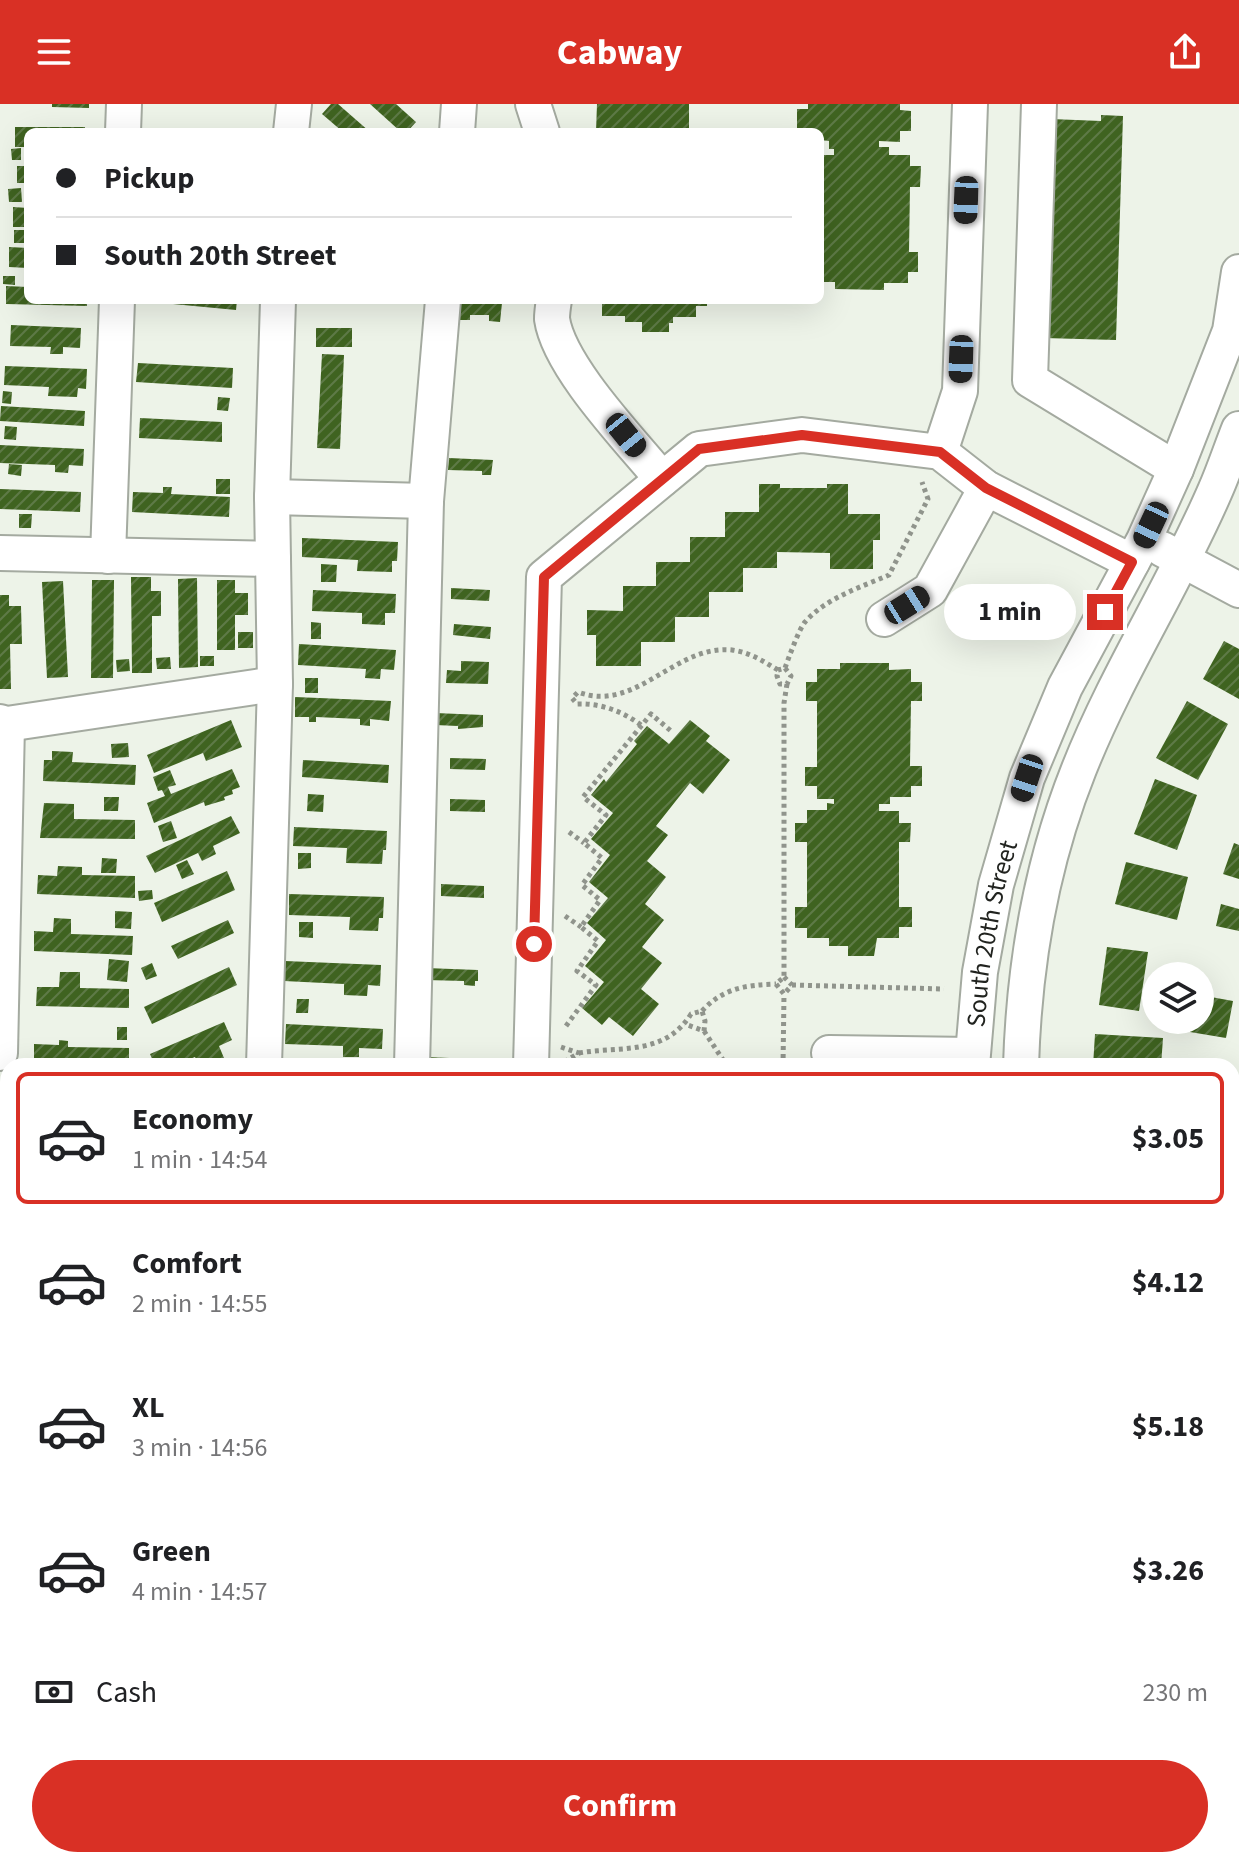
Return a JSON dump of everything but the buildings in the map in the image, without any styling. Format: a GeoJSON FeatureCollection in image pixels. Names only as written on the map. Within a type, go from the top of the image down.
{"type":"FeatureCollection","features":[{"type":"Feature","properties":{"kind":"street"},"geometry":{"type":"LineString","coordinates":[[123,128],[124,104]]}},
{"type":"Feature","properties":{"kind":"street"},"geometry":{"type":"LineString","coordinates":[[291,128],[294,104]]}},
{"type":"Feature","properties":{"kind":"street"},"geometry":{"type":"LineString","coordinates":[[457,128],[459,104]]}},
{"type":"Feature","properties":{"kind":"street"},"geometry":{"type":"LineString","coordinates":[[533,104],[541,128]]}},
{"type":"Feature","properties":{"kind":"street"},"geometry":{"type":"LineString","coordinates":[[930,465],[960,391],[970,104]]}},
{"type":"Feature","properties":{"kind":"street"},"geometry":{"type":"LineString","coordinates":[[1039,104],[1030,380],[1176,469]]}},
{"type":"Feature","properties":{"kind":"street","name":"South 20th Street"},"geometry":{"type":"LineString","coordinates":[[972,1058],[980,972],[996,885],[1015,815],[1065,687],[1138,551],[1176,469],[1230,331],[1239,272]]}},
{"type":"Feature","properties":{"kind":"street"},"geometry":{"type":"LineString","coordinates":[[108,556],[117,304]]}},
{"type":"Feature","properties":{"kind":"street"},"geometry":{"type":"LineString","coordinates":[[264,1058],[275,684],[272,497],[278,304]]}},
{"type":"Feature","properties":{"kind":"street"},"geometry":{"type":"LineString","coordinates":[[412,1058],[426,501],[443,304]]}},
{"type":"Feature","properties":{"kind":"street"},"geometry":{"type":"LineString","coordinates":[[554,304],[552,317],[560,345],[572,368],[662,479]]}},
{"type":"Feature","properties":{"kind":"street","name":"South 20th Street"},"geometry":{"type":"LineString","coordinates":[[1021,1058],[1032,935],[1059,826],[1097,728],[1215,491],[1239,429]]}},
{"type":"Feature","properties":{"kind":"street"},"geometry":{"type":"LineString","coordinates":[[550,1058],[544,577],[699,449],[802,435],[930,465],[1138,551],[1182,560],[1239,590]]}},
{"type":"Feature","properties":{"kind":"street"},"geometry":{"type":"LineString","coordinates":[[884,619],[930,590],[986,488]]}},
{"type":"Feature","properties":{"kind":"street"},"geometry":{"type":"LineString","coordinates":[[272,497],[426,501]]}},
{"type":"Feature","properties":{"kind":"street"},"geometry":{"type":"LineString","coordinates":[[0,553],[273,559]]}},
{"type":"Feature","properties":{"kind":"street"},"geometry":{"type":"LineString","coordinates":[[0,1053],[4,723],[275,684]]}},
{"type":"Feature","properties":{"kind":"street"},"geometry":{"type":"LineString","coordinates":[[829,1053],[918,1058]]}},
{"type":"Feature","properties":{"kind":"path"},"geometry":{"type":"LineString","coordinates":[[787,684],[780,684],[781,669],[800,636],[802,625],[818,609],[889,575],[928,499],[930,465]]}},
{"type":"Feature","properties":{"kind":"path"},"geometry":{"type":"LineString","coordinates":[[572,698],[578,692],[602,696],[625,692],[649,682],[694,655],[714,650],[733,650],[754,656],[791,676],[784,703],[784,977],[792,985],[944,989]]}},
{"type":"Feature","properties":{"kind":"path"},"geometry":{"type":"LineString","coordinates":[[571,713],[572,683]]}},
{"type":"Feature","properties":{"kind":"path"},"geometry":{"type":"LineString","coordinates":[[586,695],[586,703]]}},
{"type":"Feature","properties":{"kind":"path"},"geometry":{"type":"LineString","coordinates":[[572,698],[577,704],[586,703],[624,713],[641,725]]}},
{"type":"Feature","properties":{"kind":"path"},"geometry":{"type":"LineString","coordinates":[[583,797],[651,714],[671,731]]}},
{"type":"Feature","properties":{"kind":"path"},"geometry":{"type":"LineString","coordinates":[[576,792],[606,815],[584,843]]}},
{"type":"Feature","properties":{"kind":"path"},"geometry":{"type":"LineString","coordinates":[[567,845],[567,831],[602,858],[582,885]]}},
{"type":"Feature","properties":{"kind":"path"},"geometry":{"type":"LineString","coordinates":[[574,879],[600,900],[581,927]]}},
{"type":"Feature","properties":{"kind":"path"},"geometry":{"type":"LineString","coordinates":[[564,930],[565,902]]}},
{"type":"Feature","properties":{"kind":"path"},"geometry":{"type":"LineString","coordinates":[[565,915],[598,941],[577,971]]}},
{"type":"Feature","properties":{"kind":"path"},"geometry":{"type":"LineString","coordinates":[[561,1033],[596,985],[570,965]]}},
{"type":"Feature","properties":{"kind":"path"},"geometry":{"type":"LineString","coordinates":[[560,1047],[579,1053],[606,1048],[648,1047],[665,1039],[685,1024],[691,1014],[702,1011],[728,990],[748,985],[776,984],[784,977]]}},
{"type":"Feature","properties":{"kind":"path"},"geometry":{"type":"LineString","coordinates":[[776,984],[784,994],[783,1058]]}},
{"type":"Feature","properties":{"kind":"path"},"geometry":{"type":"LineString","coordinates":[[784,994],[792,985]]}},
{"type":"Feature","properties":{"kind":"path"},"geometry":{"type":"LineString","coordinates":[[702,1011],[704,1031]]}},
{"type":"Feature","properties":{"kind":"path"},"geometry":{"type":"LineString","coordinates":[[554,1058],[560,1047],[561,1018]]}},
{"type":"Feature","properties":{"kind":"path"},"geometry":{"type":"LineString","coordinates":[[685,1024],[704,1031],[722,1058]]}},
{"type":"Feature","properties":{"kind":"path"},"geometry":{"type":"LineString","coordinates":[[574,1058],[579,1053]]}},
{"type":"Feature","properties":{"kind":"route"},"geometry":{"type":"LineString","coordinates":[[534,944],[544,577],[699,449],[802,435],[940,452],[986,488],[1132,562],[1105,612]]}}]}
